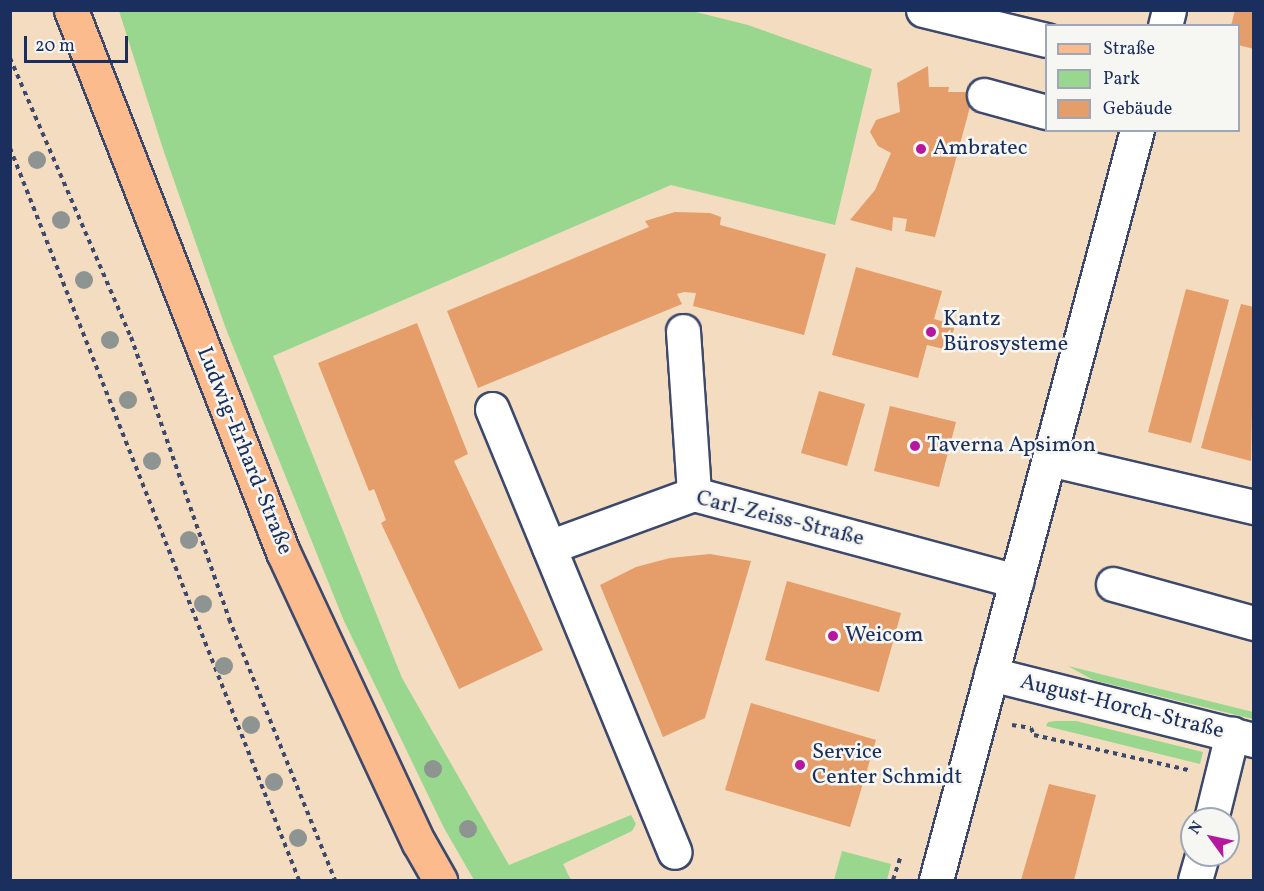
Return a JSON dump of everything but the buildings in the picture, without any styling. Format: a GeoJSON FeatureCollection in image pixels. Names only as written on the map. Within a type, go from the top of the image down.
{"type":"FeatureCollection","features":[{"type":"Feature","properties":{"kind":"main road","name":"Ludwig-Erhard-Straße"},"geometry":{"type":"LineString","coordinates":[[71,10],[283,552],[414,832],[440,880]]}},
{"type":"Feature","properties":{"kind":"street"},"geometry":{"type":"LineString","coordinates":[[922,10],[1045,40]]}},
{"type":"Feature","properties":{"kind":"street"},"geometry":{"type":"LineString","coordinates":[[984,95],[1045,111]]}},
{"type":"Feature","properties":{"kind":"street"},"geometry":{"type":"LineString","coordinates":[[936,880],[1049,459],[1127,133]]}},
{"type":"Feature","properties":{"kind":"street"},"geometry":{"type":"LineString","coordinates":[[683,331],[694,494]]}},
{"type":"Feature","properties":{"kind":"street"},"geometry":{"type":"LineString","coordinates":[[492,409],[675,852]]}},
{"type":"Feature","properties":{"kind":"street"},"geometry":{"type":"LineString","coordinates":[[1049,459],[1254,507]]}},
{"type":"Feature","properties":{"kind":"street","name":"Carl-Zeiss-Straße"},"geometry":{"type":"LineString","coordinates":[[549,548],[694,494],[1016,581]]}},
{"type":"Feature","properties":{"kind":"street"},"geometry":{"type":"LineString","coordinates":[[1113,584],[1254,623]]}},
{"type":"Feature","properties":{"kind":"street","name":"August-Horch-Straße"},"geometry":{"type":"LineString","coordinates":[[991,674],[1243,737]]}},
{"type":"Feature","properties":{"kind":"street"},"geometry":{"type":"LineString","coordinates":[[1214,807],[1221,777],[1243,737]]}},
{"type":"Feature","properties":{"kind":"path"},"geometry":{"type":"LineString","coordinates":[[10,58],[131,337],[229,619],[335,880]]}},
{"type":"Feature","properties":{"kind":"path"},"geometry":{"type":"LineString","coordinates":[[10,148],[299,880]]}},
{"type":"Feature","properties":{"kind":"path"},"geometry":{"type":"LineString","coordinates":[[1031,728],[1034,735],[1221,777]]}},
{"type":"Feature","properties":{"kind":"path"},"geometry":{"type":"LineString","coordinates":[[893,880],[900,858]]}},
{"type":"Feature","properties":{"kind":"green space"},"geometry":{"type":"Polygon","coordinates":[[[119,11],[692,11],[748,25],[872,69],[835,225],[671,185],[273,356],[402,678],[509,865],[631,815],[636,824],[632,831],[563,864],[571,880],[474,880],[444,828],[344,621],[226,329],[164,152],[119,11]]]}},
{"type":"Feature","properties":{"kind":"green space"},"geometry":{"type":"Polygon","coordinates":[[[1068,666],[1253,712],[1253,719],[1093,680],[1068,666]]]}},
{"type":"Feature","properties":{"kind":"green space"},"geometry":{"type":"Polygon","coordinates":[[[1076,721],[1203,752],[1200,764],[1046,726],[1048,722],[1076,721]]]}},
{"type":"Feature","properties":{"kind":"green space"},"geometry":{"type":"Polygon","coordinates":[[[842,851],[891,864],[887,880],[834,880],[842,851]]]}},
{"type":"Feature","properties":{"kind":"place","name":"Ambratec"},"geometry":{"type":"Point","coordinates":[921,149]}},
{"type":"Feature","properties":{"kind":"place","name":"Kantz Bürosysteme"},"geometry":{"type":"Point","coordinates":[931,332]}},
{"type":"Feature","properties":{"kind":"place","name":"Taverna Apsimon"},"geometry":{"type":"Point","coordinates":[915,446]}},
{"type":"Feature","properties":{"kind":"place","name":"Weicom"},"geometry":{"type":"Point","coordinates":[833,636]}},
{"type":"Feature","properties":{"kind":"place","name":"Service Center Schmidt"},"geometry":{"type":"Point","coordinates":[800,765]}}]}
